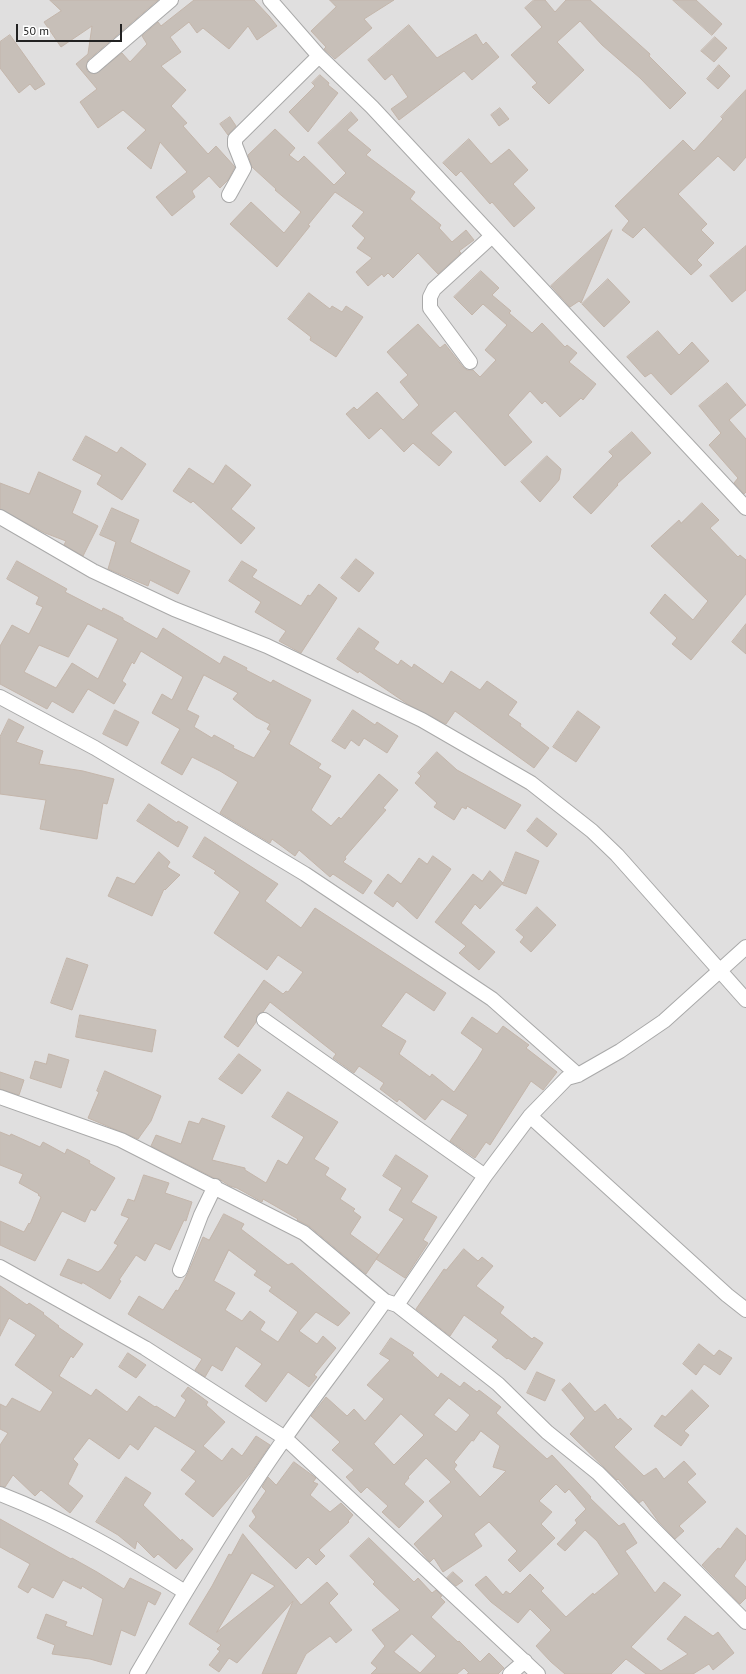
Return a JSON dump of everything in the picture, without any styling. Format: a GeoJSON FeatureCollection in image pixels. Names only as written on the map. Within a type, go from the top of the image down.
{"type":"FeatureCollection","features":[{"type":"Feature","properties":{"kind":"street"},"geometry":{"type":"LineString","coordinates":[[94,66],[171,0]]}},
{"type":"Feature","properties":{"kind":"street"},"geometry":{"type":"LineString","coordinates":[[270,0],[319,56],[372,107],[745,504]]}},
{"type":"Feature","properties":{"kind":"street"},"geometry":{"type":"LineString","coordinates":[[229,195],[244,168],[235,145],[235,139],[319,56]]}},
{"type":"Feature","properties":{"kind":"street"},"geometry":{"type":"LineString","coordinates":[[470,362],[430,308],[430,297],[434,289],[492,236]]}},
{"type":"Feature","properties":{"kind":"street"},"geometry":{"type":"LineString","coordinates":[[0,517],[93,571],[174,609],[267,646],[422,720],[532,783],[592,831],[617,855],[746,1000]]}},
{"type":"Feature","properties":{"kind":"street"},"geometry":{"type":"LineString","coordinates":[[0,698],[95,748],[305,874],[492,999],[578,1075]]}},
{"type":"Feature","properties":{"kind":"street"},"geometry":{"type":"LineString","coordinates":[[137,1674],[185,1592],[285,1438],[349,1353],[391,1303],[530,1116],[567,1078],[578,1075],[620,1051],[664,1021],[746,947]]}},
{"type":"Feature","properties":{"kind":"street"},"geometry":{"type":"LineString","coordinates":[[264,1020],[485,1176]]}},
{"type":"Feature","properties":{"kind":"street"},"geometry":{"type":"LineString","coordinates":[[0,1097],[120,1140],[215,1186],[304,1233],[391,1303],[498,1384],[548,1432],[598,1472],[746,1622]]}},
{"type":"Feature","properties":{"kind":"street"},"geometry":{"type":"LineString","coordinates":[[530,1116],[721,1290],[746,1310]]}},
{"type":"Feature","properties":{"kind":"street"},"geometry":{"type":"LineString","coordinates":[[180,1270],[201,1214],[215,1186]]}},
{"type":"Feature","properties":{"kind":"street"},"geometry":{"type":"LineString","coordinates":[[0,1267],[145,1348],[285,1438],[538,1674]]}},
{"type":"Feature","properties":{"kind":"street"},"geometry":{"type":"LineString","coordinates":[[0,1494],[19,1501],[116,1549],[185,1592]]}},
{"type":"Feature","properties":{"kind":"street"},"geometry":{"type":"LineString","coordinates":[[510,1674],[525,1661]]}},
{"type":"Feature","properties":{"kind":"shaded area"},"geometry":{"type":"Polygon","coordinates":[[[0,0],[746,0],[746,1674],[0,1674],[0,0]]]}},
{"type":"Feature","properties":{"kind":"building"},"geometry":{"type":"Polygon","coordinates":[[[50,0],[158,0],[88,60],[86,67],[87,71],[95,74],[122,53],[130,62],[147,44],[142,36],[158,22],[161,26],[194,0],[254,0],[269,16],[277,26],[257,40],[248,26],[229,49],[203,28],[197,33],[189,22],[170,37],[181,52],[161,66],[186,90],[171,106],[187,123],[183,126],[208,154],[216,146],[235,167],[228,180],[220,188],[209,176],[192,191],[195,197],[172,216],[156,197],[187,172],[160,142],[151,169],[127,148],[146,130],[123,110],[98,128],[80,102],[97,89],[76,64],[88,54],[92,26],[61,47],[44,22],[61,11],[50,0]]]}},
{"type":"Feature","properties":{"kind":"building"},"geometry":{"type":"Polygon","coordinates":[[[330,0],[394,0],[364,19],[372,28],[335,59],[324,49],[326,47],[311,31],[336,7],[330,0]]]}},
{"type":"Feature","properties":{"kind":"building"},"geometry":{"type":"Polygon","coordinates":[[[534,0],[545,0],[555,12],[566,0],[590,0],[650,54],[649,56],[686,93],[670,109],[640,78],[602,45],[580,21],[557,42],[584,70],[549,104],[532,87],[537,83],[511,55],[542,27],[525,8],[534,0]]]}},
{"type":"Feature","properties":{"kind":"building"},"geometry":{"type":"Polygon","coordinates":[[[673,0],[696,0],[722,24],[712,35],[673,0]]]}},
{"type":"Feature","properties":{"kind":"building"},"geometry":{"type":"Polygon","coordinates":[[[409,25],[437,58],[476,34],[483,45],[486,42],[499,57],[472,80],[464,71],[399,120],[391,109],[408,97],[392,74],[385,80],[368,60],[409,25]]]}},
{"type":"Feature","properties":{"kind":"building"},"geometry":{"type":"Polygon","coordinates":[[[10,35],[45,84],[35,90],[30,84],[19,93],[0,68],[0,42],[10,35]]]}},
{"type":"Feature","properties":{"kind":"building"},"geometry":{"type":"Polygon","coordinates":[[[715,37],[727,48],[714,62],[701,51],[715,37]]]}},
{"type":"Feature","properties":{"kind":"building"},"geometry":{"type":"Polygon","coordinates":[[[719,65],[730,76],[718,89],[707,79],[719,65]]]}},
{"type":"Feature","properties":{"kind":"building"},"geometry":{"type":"Polygon","coordinates":[[[320,75],[329,83],[328,85],[338,93],[308,132],[289,112],[315,86],[312,83],[320,75]]]}},
{"type":"Feature","properties":{"kind":"building"},"geometry":{"type":"Polygon","coordinates":[[[746,90],[746,157],[734,171],[718,156],[678,194],[707,224],[701,230],[714,243],[697,260],[702,265],[691,275],[644,227],[633,238],[622,230],[629,221],[615,206],[683,140],[694,151],[723,119],[721,117],[746,90]]]}},
{"type":"Feature","properties":{"kind":"building"},"geometry":{"type":"Polygon","coordinates":[[[500,108],[509,119],[499,126],[491,115],[500,108]]]}},
{"type":"Feature","properties":{"kind":"building"},"geometry":{"type":"Polygon","coordinates":[[[351,112],[358,120],[347,130],[371,150],[366,155],[415,192],[410,199],[441,225],[439,228],[452,242],[466,230],[474,240],[459,251],[461,253],[438,274],[418,253],[393,278],[388,273],[384,277],[382,274],[368,286],[356,272],[372,258],[357,248],[365,238],[352,226],[364,212],[335,192],[277,267],[230,224],[251,202],[284,233],[301,212],[275,190],[276,189],[252,167],[248,155],[275,129],[295,148],[289,155],[298,162],[304,156],[334,185],[346,173],[318,143],[351,112]]]}},
{"type":"Feature","properties":{"kind":"building"},"geometry":{"type":"Polygon","coordinates":[[[230,117],[236,126],[228,135],[220,124],[230,117]]]}},
{"type":"Feature","properties":{"kind":"building"},"geometry":{"type":"Polygon","coordinates":[[[469,139],[491,164],[509,149],[528,170],[513,184],[535,208],[514,227],[492,202],[490,204],[461,171],[456,176],[443,163],[469,139]]]}},
{"type":"Feature","properties":{"kind":"building"},"geometry":{"type":"Polygon","coordinates":[[[612,230],[581,303],[579,301],[570,307],[551,286],[612,230]]]}},
{"type":"Feature","properties":{"kind":"building"},"geometry":{"type":"Polygon","coordinates":[[[746,246],[746,290],[732,302],[710,276],[746,246]]]}},
{"type":"Feature","properties":{"kind":"building"},"geometry":{"type":"Polygon","coordinates":[[[481,271],[499,288],[492,295],[511,311],[509,313],[532,333],[542,323],[565,347],[567,345],[577,353],[569,362],[596,384],[583,400],[581,398],[560,417],[545,401],[542,404],[530,391],[508,415],[532,442],[505,466],[455,411],[431,433],[452,452],[439,466],[413,443],[404,452],[381,428],[369,439],[346,414],[354,407],[357,410],[377,392],[403,420],[419,405],[400,382],[408,375],[387,352],[418,324],[440,348],[445,344],[463,367],[467,370],[473,370],[480,377],[496,360],[485,350],[507,325],[483,304],[472,315],[454,297],[481,271]]]}},
{"type":"Feature","properties":{"kind":"building"},"geometry":{"type":"Polygon","coordinates":[[[608,279],[630,302],[604,327],[582,304],[608,279]]]}},
{"type":"Feature","properties":{"kind":"building"},"geometry":{"type":"Polygon","coordinates":[[[309,293],[330,309],[332,306],[342,312],[346,306],[363,317],[336,357],[310,340],[311,337],[288,319],[309,293]]]}},
{"type":"Feature","properties":{"kind":"building"},"geometry":{"type":"Polygon","coordinates":[[[658,331],[679,355],[692,342],[709,361],[671,395],[651,373],[645,377],[627,357],[658,331]]]}},
{"type":"Feature","properties":{"kind":"building"},"geometry":{"type":"Polygon","coordinates":[[[727,383],[746,405],[729,420],[746,439],[746,492],[744,494],[734,483],[738,478],[709,445],[721,433],[699,406],[727,383]]]}},
{"type":"Feature","properties":{"kind":"building"},"geometry":{"type":"Polygon","coordinates":[[[632,432],[651,453],[617,484],[618,485],[591,514],[573,497],[613,456],[609,452],[632,432]]]}},
{"type":"Feature","properties":{"kind":"building"},"geometry":{"type":"Polygon","coordinates":[[[86,436],[117,453],[121,447],[146,464],[122,500],[97,484],[102,475],[73,460],[86,436]]]}},
{"type":"Feature","properties":{"kind":"building"},"geometry":{"type":"Polygon","coordinates":[[[547,456],[561,469],[559,480],[540,502],[521,482],[547,456]]]}},
{"type":"Feature","properties":{"kind":"building"},"geometry":{"type":"Polygon","coordinates":[[[226,465],[251,485],[231,509],[255,528],[241,544],[193,501],[191,503],[173,491],[189,468],[213,484],[226,465]]]}},
{"type":"Feature","properties":{"kind":"building"},"geometry":{"type":"Polygon","coordinates":[[[39,472],[81,491],[72,513],[98,526],[83,556],[64,545],[66,541],[45,533],[0,509],[0,483],[29,494],[39,472]]]}},
{"type":"Feature","properties":{"kind":"building"},"geometry":{"type":"Polygon","coordinates":[[[702,503],[719,520],[710,528],[738,557],[740,555],[746,560],[746,594],[691,660],[672,644],[677,638],[650,613],[665,594],[693,620],[708,601],[651,546],[679,520],[681,523],[702,503]]]}},
{"type":"Feature","properties":{"kind":"building"},"geometry":{"type":"Polygon","coordinates":[[[112,508],[139,520],[130,542],[190,571],[178,594],[150,580],[148,586],[108,569],[116,542],[100,535],[112,508]]]}},
{"type":"Feature","properties":{"kind":"building"},"geometry":{"type":"Polygon","coordinates":[[[356,559],[374,573],[359,592],[341,578],[356,559]]]}},
{"type":"Feature","properties":{"kind":"building"},"geometry":{"type":"Polygon","coordinates":[[[17,561],[67,589],[65,592],[102,611],[103,608],[123,618],[123,620],[157,639],[163,628],[220,664],[224,656],[271,683],[273,680],[311,700],[289,744],[321,764],[318,768],[331,776],[311,810],[331,826],[339,817],[341,819],[379,774],[398,790],[383,808],[386,810],[345,857],[346,859],[343,862],[372,881],[363,894],[333,874],[330,877],[299,850],[295,856],[272,839],[270,843],[220,813],[238,782],[192,757],[182,775],[161,763],[180,729],[152,713],[162,694],[172,700],[183,677],[141,651],[134,664],[132,662],[122,681],[126,684],[114,704],[88,689],[73,713],[52,701],[47,709],[0,684],[0,646],[12,625],[29,634],[43,607],[36,604],[39,597],[7,579],[17,561]],[[88,624],[68,657],[39,645],[24,672],[56,688],[72,663],[98,679],[118,639],[88,624]],[[204,675],[187,710],[199,716],[194,727],[212,738],[214,735],[234,746],[233,748],[254,758],[271,731],[267,729],[270,724],[256,717],[233,699],[238,693],[204,675]]]}},
{"type":"Feature","properties":{"kind":"building"},"geometry":{"type":"Polygon","coordinates":[[[242,561],[257,570],[252,577],[301,606],[308,595],[310,596],[319,584],[337,598],[301,653],[279,641],[286,631],[255,612],[261,602],[229,581],[242,561]]]}},
{"type":"Feature","properties":{"kind":"building"},"geometry":{"type":"Polygon","coordinates":[[[746,624],[746,654],[732,642],[746,624]]]}},
{"type":"Feature","properties":{"kind":"building"},"geometry":{"type":"Polygon","coordinates":[[[359,628],[379,642],[374,649],[398,665],[401,660],[412,668],[414,664],[443,684],[451,671],[480,690],[487,681],[517,702],[508,715],[549,748],[534,768],[455,711],[446,724],[409,705],[359,671],[358,673],[337,659],[359,628]]]}},
{"type":"Feature","properties":{"kind":"building"},"geometry":{"type":"Polygon","coordinates":[[[115,710],[139,722],[127,746],[103,734],[115,710]]]}},
{"type":"Feature","properties":{"kind":"building"},"geometry":{"type":"Polygon","coordinates":[[[353,710],[375,725],[377,722],[398,736],[387,753],[364,738],[359,746],[351,740],[345,749],[332,741],[353,710]]]}},
{"type":"Feature","properties":{"kind":"building"},"geometry":{"type":"Polygon","coordinates":[[[578,711],[600,727],[576,762],[553,747],[578,711]]]}},
{"type":"Feature","properties":{"kind":"building"},"geometry":{"type":"Polygon","coordinates":[[[9,719],[24,727],[16,742],[43,751],[39,764],[83,771],[114,779],[107,804],[103,803],[97,839],[40,829],[46,800],[0,794],[0,737],[9,719]]]}},
{"type":"Feature","properties":{"kind":"building"},"geometry":{"type":"Polygon","coordinates":[[[437,752],[457,770],[521,805],[505,829],[467,806],[466,809],[462,807],[454,820],[434,807],[437,803],[415,783],[421,776],[418,773],[437,752]]]}},
{"type":"Feature","properties":{"kind":"building"},"geometry":{"type":"Polygon","coordinates":[[[149,804],[177,823],[178,821],[188,827],[178,847],[137,821],[149,804]]]}},
{"type":"Feature","properties":{"kind":"building"},"geometry":{"type":"Polygon","coordinates":[[[537,818],[557,834],[547,847],[527,831],[537,818]]]}},
{"type":"Feature","properties":{"kind":"building"},"geometry":{"type":"Polygon","coordinates":[[[205,837],[278,884],[265,901],[301,928],[315,908],[446,993],[434,1011],[406,992],[381,1026],[406,1041],[399,1054],[430,1077],[432,1074],[454,1092],[483,1049],[461,1033],[472,1017],[497,1034],[503,1026],[529,1045],[526,1048],[557,1072],[543,1090],[531,1081],[490,1145],[486,1142],[475,1158],[450,1141],[468,1115],[442,1099],[425,1120],[399,1099],[397,1102],[380,1089],[384,1083],[359,1066],[354,1073],[333,1058],[336,1054],[270,1002],[263,1012],[257,1015],[256,1022],[238,1047],[224,1037],[264,980],[283,994],[286,991],[288,992],[303,972],[278,955],[267,970],[214,933],[240,892],[214,873],[216,871],[193,857],[205,837]]]}},
{"type":"Feature","properties":{"kind":"building"},"geometry":{"type":"Polygon","coordinates":[[[159,852],[170,862],[167,867],[180,875],[165,890],[164,889],[152,916],[108,896],[117,877],[134,884],[159,852]]]}},
{"type":"Feature","properties":{"kind":"building"},"geometry":{"type":"Polygon","coordinates":[[[516,852],[539,861],[526,894],[503,885],[516,852]]]}},
{"type":"Feature","properties":{"kind":"building"},"geometry":{"type":"Polygon","coordinates":[[[433,856],[451,869],[417,919],[397,901],[393,907],[374,893],[388,874],[401,884],[419,858],[427,864],[433,856]]]}},
{"type":"Feature","properties":{"kind":"building"},"geometry":{"type":"Polygon","coordinates":[[[490,871],[503,883],[480,909],[475,904],[461,923],[495,952],[479,970],[459,953],[466,946],[435,922],[473,874],[482,881],[490,871]]]}},
{"type":"Feature","properties":{"kind":"building"},"geometry":{"type":"Polygon","coordinates":[[[537,907],[556,925],[531,952],[520,942],[524,937],[516,930],[537,907]]]}},
{"type":"Feature","properties":{"kind":"building"},"geometry":{"type":"Polygon","coordinates":[[[67,958],[88,965],[72,1010],[51,1003],[67,958]]]}},
{"type":"Feature","properties":{"kind":"building"},"geometry":{"type":"Polygon","coordinates":[[[80,1015],[156,1030],[152,1052],[76,1037],[80,1015]]]}},
{"type":"Feature","properties":{"kind":"building"},"geometry":{"type":"Polygon","coordinates":[[[49,1054],[69,1060],[61,1088],[30,1078],[35,1061],[46,1064],[49,1054]]]}},
{"type":"Feature","properties":{"kind":"building"},"geometry":{"type":"Polygon","coordinates":[[[239,1054],[261,1070],[242,1094],[219,1079],[239,1054]]]}},
{"type":"Feature","properties":{"kind":"building"},"geometry":{"type":"Polygon","coordinates":[[[105,1071],[161,1096],[151,1121],[138,1139],[88,1118],[99,1092],[97,1091],[105,1071]]]}},
{"type":"Feature","properties":{"kind":"building"},"geometry":{"type":"Polygon","coordinates":[[[0,1072],[24,1080],[19,1095],[0,1089],[0,1072]]]}},
{"type":"Feature","properties":{"kind":"building"},"geometry":{"type":"Polygon","coordinates":[[[288,1092],[338,1122],[314,1159],[329,1168],[325,1175],[346,1189],[340,1199],[355,1209],[353,1211],[361,1217],[350,1234],[379,1255],[366,1274],[309,1226],[297,1220],[298,1219],[263,1199],[262,1202],[237,1188],[230,1186],[219,1179],[214,1178],[151,1146],[156,1135],[181,1144],[189,1121],[199,1124],[202,1118],[225,1126],[212,1160],[245,1168],[245,1170],[266,1183],[278,1160],[287,1165],[304,1137],[272,1117],[288,1092]]]}},
{"type":"Feature","properties":{"kind":"building"},"geometry":{"type":"Polygon","coordinates":[[[0,1132],[10,1136],[11,1134],[40,1147],[43,1142],[65,1154],[67,1149],[90,1161],[89,1163],[115,1178],[95,1211],[91,1209],[85,1222],[62,1211],[35,1261],[0,1245],[0,1221],[24,1232],[29,1223],[30,1224],[41,1197],[38,1195],[39,1194],[19,1183],[23,1174],[0,1165],[0,1132]]]}},
{"type":"Feature","properties":{"kind":"building"},"geometry":{"type":"Polygon","coordinates":[[[396,1155],[428,1176],[411,1202],[437,1217],[423,1240],[428,1243],[405,1278],[376,1259],[404,1219],[389,1210],[402,1188],[383,1176],[396,1155]]]}},
{"type":"Feature","properties":{"kind":"building"},"geometry":{"type":"Polygon","coordinates":[[[144,1175],[169,1183],[165,1193],[192,1202],[186,1221],[184,1220],[170,1250],[155,1243],[145,1261],[136,1255],[119,1280],[121,1281],[110,1299],[82,1282],[82,1284],[60,1275],[68,1259],[98,1272],[102,1269],[118,1245],[114,1243],[129,1218],[121,1215],[128,1199],[134,1201],[144,1175]]]}},
{"type":"Feature","properties":{"kind":"building"},"geometry":{"type":"Polygon","coordinates":[[[224,1214],[244,1224],[241,1229],[288,1265],[292,1263],[350,1313],[338,1326],[316,1312],[299,1331],[317,1344],[323,1336],[336,1348],[314,1375],[317,1377],[309,1387],[288,1372],[266,1402],[245,1386],[262,1364],[236,1346],[222,1371],[212,1365],[205,1377],[195,1370],[202,1359],[128,1314],[139,1296],[163,1310],[176,1290],[178,1291],[188,1273],[203,1237],[209,1240],[224,1214]],[[229,1250],[214,1281],[235,1293],[225,1310],[242,1321],[250,1311],[265,1322],[260,1330],[278,1342],[298,1312],[269,1291],[272,1287],[254,1275],[257,1271],[229,1250]]]}},
{"type":"Feature","properties":{"kind":"building"},"geometry":{"type":"Polygon","coordinates":[[[464,1249],[478,1261],[482,1257],[493,1266],[476,1286],[504,1307],[500,1313],[532,1339],[534,1337],[543,1343],[525,1370],[508,1358],[507,1359],[492,1347],[498,1340],[464,1315],[450,1336],[416,1309],[444,1269],[446,1270],[464,1249]]]}},
{"type":"Feature","properties":{"kind":"building"},"geometry":{"type":"Polygon","coordinates":[[[0,1286],[27,1305],[29,1303],[44,1313],[43,1314],[59,1326],[58,1327],[83,1344],[73,1358],[71,1356],[59,1376],[91,1396],[96,1389],[127,1412],[139,1396],[175,1418],[186,1400],[181,1396],[188,1387],[208,1402],[206,1405],[225,1422],[203,1446],[222,1461],[232,1448],[242,1456],[256,1436],[270,1445],[250,1474],[213,1517],[185,1494],[196,1481],[181,1470],[196,1451],[155,1426],[138,1450],[130,1444],[119,1459],[89,1438],[73,1459],[78,1464],[68,1484],[83,1496],[70,1513],[41,1490],[35,1496],[13,1475],[5,1487],[0,1486],[0,1445],[8,1433],[0,1429],[0,1404],[6,1407],[12,1398],[40,1412],[53,1392],[15,1365],[36,1335],[9,1318],[0,1336],[0,1286]]]}},
{"type":"Feature","properties":{"kind":"building"},"geometry":{"type":"Polygon","coordinates":[[[391,1338],[414,1353],[412,1355],[438,1378],[441,1373],[460,1387],[464,1382],[477,1392],[479,1390],[501,1407],[496,1413],[547,1459],[552,1455],[591,1497],[590,1498],[619,1526],[624,1523],[637,1543],[625,1551],[655,1593],[664,1582],[681,1595],[631,1647],[661,1671],[688,1654],[667,1639],[685,1616],[713,1636],[718,1632],[734,1653],[713,1670],[709,1664],[693,1674],[646,1674],[626,1659],[611,1674],[565,1674],[551,1662],[536,1646],[551,1630],[530,1609],[518,1623],[491,1602],[475,1585],[486,1576],[503,1595],[506,1591],[510,1594],[530,1574],[544,1588],[541,1591],[566,1617],[593,1593],[594,1595],[619,1574],[597,1541],[585,1530],[565,1551],[557,1544],[577,1523],[575,1520],[586,1509],[569,1489],[565,1493],[556,1484],[539,1501],[552,1512],[541,1524],[555,1538],[520,1572],[508,1560],[517,1551],[489,1522],[474,1534],[482,1546],[443,1572],[434,1558],[430,1562],[414,1544],[443,1516],[429,1501],[451,1482],[426,1458],[408,1477],[409,1478],[404,1484],[424,1502],[399,1528],[382,1512],[388,1506],[367,1487],[361,1493],[346,1477],[354,1470],[332,1450],[340,1442],[311,1416],[326,1397],[347,1416],[354,1409],[365,1421],[384,1399],[367,1385],[390,1360],[380,1354],[391,1338]],[[449,1398],[434,1415],[456,1432],[470,1415],[449,1398]],[[401,1414],[374,1444],[394,1465],[424,1435],[401,1414]],[[481,1431],[473,1441],[472,1440],[454,1462],[457,1465],[454,1469],[480,1497],[506,1471],[493,1467],[500,1446],[481,1431]]]}},
{"type":"Feature","properties":{"kind":"building"},"geometry":{"type":"Polygon","coordinates":[[[699,1344],[714,1356],[719,1350],[732,1358],[720,1375],[704,1364],[696,1375],[683,1364],[699,1344]]]}},
{"type":"Feature","properties":{"kind":"building"},"geometry":{"type":"Polygon","coordinates":[[[128,1353],[146,1365],[136,1378],[119,1367],[128,1353]]]}},
{"type":"Feature","properties":{"kind":"building"},"geometry":{"type":"Polygon","coordinates":[[[537,1372],[555,1380],[545,1401],[527,1393],[537,1372]]]}},
{"type":"Feature","properties":{"kind":"building"},"geometry":{"type":"Polygon","coordinates":[[[570,1383],[595,1412],[605,1404],[618,1420],[620,1418],[632,1429],[614,1447],[644,1476],[656,1468],[664,1479],[684,1461],[696,1474],[687,1482],[706,1502],[679,1526],[684,1531],[675,1539],[658,1521],[643,1500],[639,1503],[618,1479],[617,1480],[570,1434],[585,1418],[562,1390],[570,1383]]]}},
{"type":"Feature","properties":{"kind":"building"},"geometry":{"type":"Polygon","coordinates":[[[692,1390],[709,1406],[684,1431],[689,1435],[681,1446],[654,1426],[662,1415],[665,1417],[692,1390]]]}},
{"type":"Feature","properties":{"kind":"building"},"geometry":{"type":"Polygon","coordinates":[[[294,1462],[316,1478],[313,1482],[318,1484],[310,1495],[330,1512],[341,1503],[353,1515],[348,1521],[349,1522],[319,1550],[325,1556],[316,1565],[308,1557],[296,1569],[249,1526],[256,1517],[252,1511],[266,1491],[262,1487],[268,1477],[276,1485],[294,1462]]]}},
{"type":"Feature","properties":{"kind":"building"},"geometry":{"type":"Polygon","coordinates":[[[126,1477],[151,1493],[143,1505],[181,1541],[182,1539],[193,1549],[176,1569],[158,1554],[154,1558],[137,1541],[135,1549],[118,1535],[96,1522],[126,1477]]]}},
{"type":"Feature","properties":{"kind":"building"},"geometry":{"type":"Polygon","coordinates":[[[0,1519],[97,1572],[124,1589],[130,1578],[161,1593],[155,1605],[148,1601],[135,1636],[121,1630],[111,1665],[90,1659],[52,1654],[55,1645],[37,1638],[46,1614],[67,1622],[65,1626],[93,1636],[103,1599],[82,1586],[81,1589],[63,1580],[53,1598],[32,1587],[28,1593],[18,1587],[30,1564],[0,1547],[0,1519]]]}},
{"type":"Feature","properties":{"kind":"building"},"geometry":{"type":"Polygon","coordinates":[[[737,1528],[746,1536],[746,1559],[734,1576],[746,1587],[746,1598],[740,1604],[702,1565],[718,1548],[720,1549],[737,1528]]]}},
{"type":"Feature","properties":{"kind":"building"},"geometry":{"type":"Polygon","coordinates":[[[243,1534],[301,1605],[327,1582],[338,1594],[329,1603],[352,1630],[336,1643],[330,1636],[306,1654],[296,1674],[262,1674],[293,1601],[237,1663],[229,1658],[219,1672],[209,1665],[220,1651],[217,1649],[221,1645],[189,1624],[229,1554],[231,1555],[243,1534]],[[252,1573],[217,1632],[275,1586],[252,1573]]]}},
{"type":"Feature","properties":{"kind":"building"},"geometry":{"type":"Polygon","coordinates":[[[369,1538],[414,1582],[418,1578],[432,1593],[436,1590],[442,1596],[440,1597],[445,1602],[431,1617],[458,1642],[459,1641],[480,1662],[489,1653],[504,1668],[498,1674],[467,1674],[469,1673],[464,1668],[457,1674],[371,1674],[377,1668],[371,1663],[385,1646],[372,1630],[400,1610],[373,1584],[375,1582],[350,1556],[369,1538]],[[412,1634],[394,1652],[420,1673],[436,1656],[412,1634]]]}},
{"type":"Feature","properties":{"kind":"building"},"geometry":{"type":"Polygon","coordinates":[[[453,1572],[463,1581],[456,1586],[447,1578],[453,1572]]]}}]}
